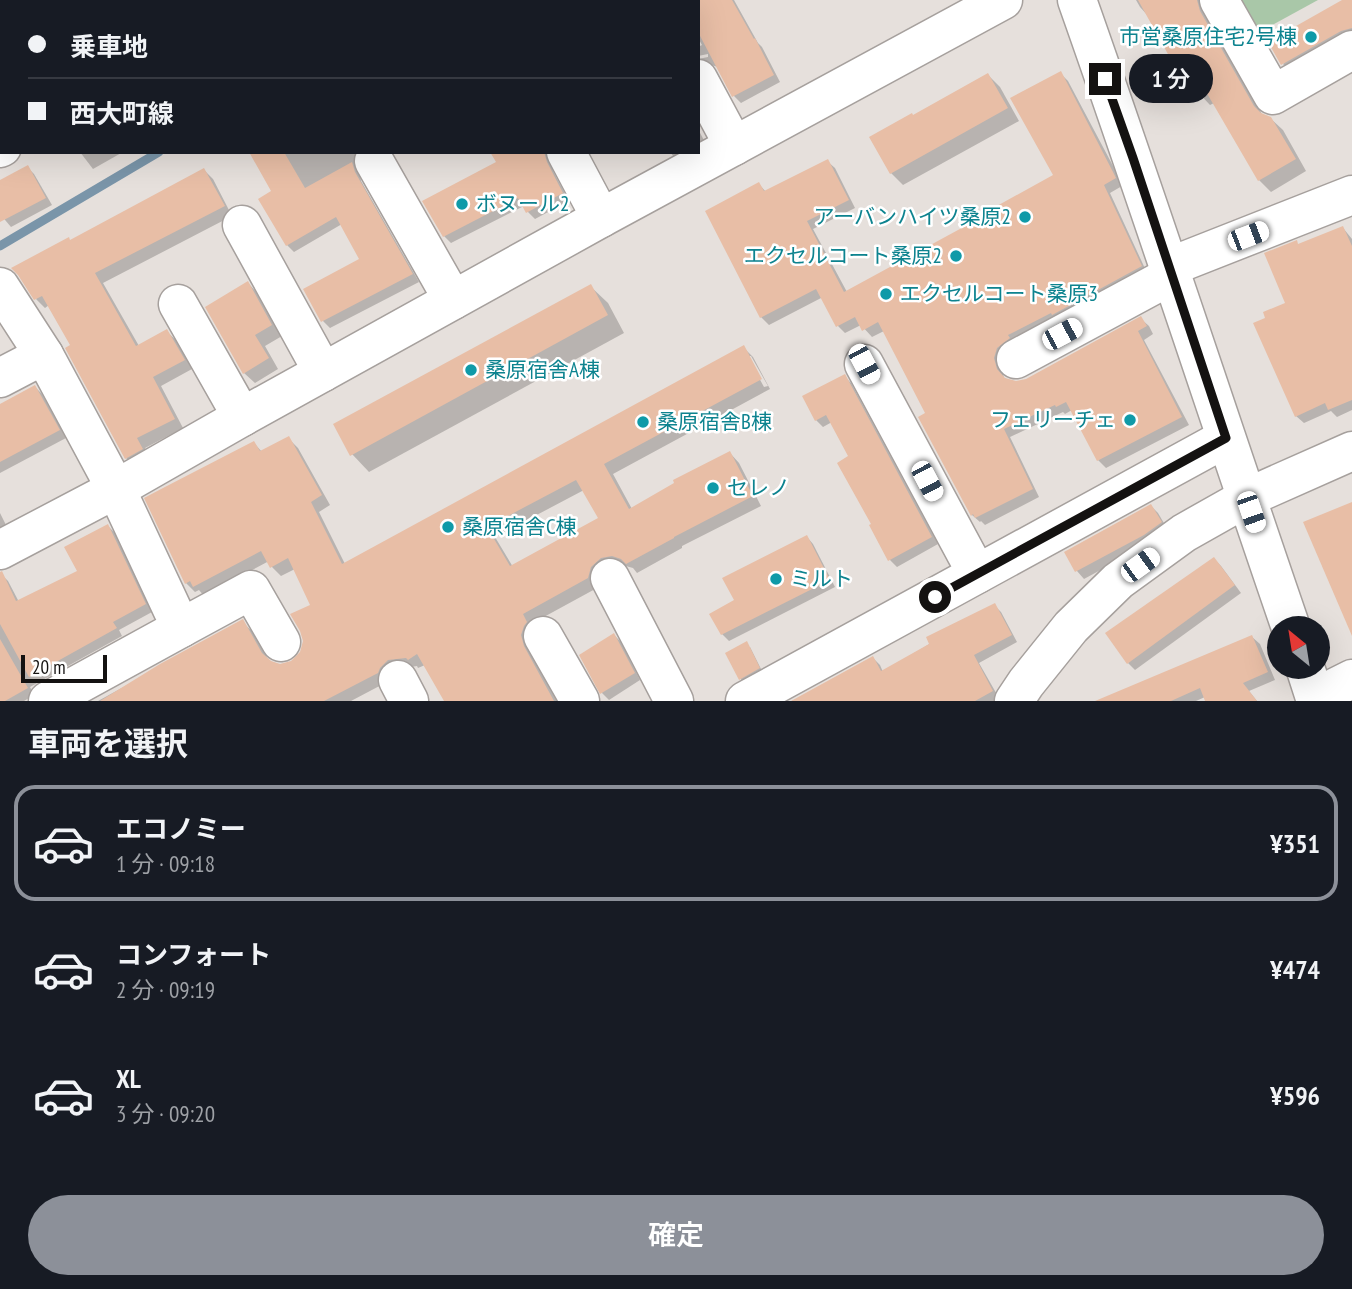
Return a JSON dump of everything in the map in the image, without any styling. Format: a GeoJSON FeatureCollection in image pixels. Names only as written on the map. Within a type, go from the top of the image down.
{"type":"FeatureCollection","features":[{"type":"Feature","properties":{"kind":"street"},"geometry":{"type":"LineString","coordinates":[[0,550],[116,489],[601,218],[1003,0]]}},
{"type":"Feature","properties":{"kind":"street"},"geometry":{"type":"LineString","coordinates":[[1077,0],[1287,616]]}},
{"type":"Feature","properties":{"kind":"street"},"geometry":{"type":"LineString","coordinates":[[1219,0],[1273,94],[1352,50]]}},
{"type":"Feature","properties":{"kind":"street"},"geometry":{"type":"LineString","coordinates":[[700,83],[734,146]]}},
{"type":"Feature","properties":{"kind":"street"},"geometry":{"type":"LineString","coordinates":[[567,154],[601,218]]}},
{"type":"Feature","properties":{"kind":"street"},"geometry":{"type":"LineString","coordinates":[[374,161],[453,300]]}},
{"type":"Feature","properties":{"kind":"street"},"geometry":{"type":"LineString","coordinates":[[1016,359],[1170,271],[1352,195]]}},
{"type":"Feature","properties":{"kind":"street"},"geometry":{"type":"LineString","coordinates":[[242,225],[323,372]]}},
{"type":"Feature","properties":{"kind":"street"},"geometry":{"type":"LineString","coordinates":[[0,286],[44,355],[116,489],[181,628]]}},
{"type":"Feature","properties":{"kind":"street"},"geometry":{"type":"LineString","coordinates":[[178,304],[242,417]]}},
{"type":"Feature","properties":{"kind":"street"},"geometry":{"type":"LineString","coordinates":[[0,378],[44,355]]}},
{"type":"Feature","properties":{"kind":"street"},"geometry":{"type":"LineString","coordinates":[[864,364],[977,574]]}},
{"type":"Feature","properties":{"kind":"street"},"geometry":{"type":"LineString","coordinates":[[745,701],[1226,438]]}},
{"type":"Feature","properties":{"kind":"street"},"geometry":{"type":"LineString","coordinates":[[1014,701],[1071,627],[1118,581],[1184,533],[1246,498],[1352,451]]}},
{"type":"Feature","properties":{"kind":"street"},"geometry":{"type":"LineString","coordinates":[[610,578],[674,701]]}},
{"type":"Feature","properties":{"kind":"street"},"geometry":{"type":"LineString","coordinates":[[48,701],[251,590],[281,642]]}},
{"type":"Feature","properties":{"kind":"street"},"geometry":{"type":"LineString","coordinates":[[543,636],[580,701]]}},
{"type":"Feature","properties":{"kind":"street"},"geometry":{"type":"LineString","coordinates":[[1309,679],[1317,701],[1352,679]]}},
{"type":"Feature","properties":{"kind":"green space"},"geometry":{"type":"Polygon","coordinates":[[[1233,0],[1318,0],[1252,36],[1233,0]]]}},
{"type":"Feature","properties":{"kind":"building"},"geometry":{"type":"Polygon","coordinates":[[[700,0],[732,0],[774,75],[732,97],[700,36],[700,0]]]}},
{"type":"Feature","properties":{"kind":"building"},"geometry":{"type":"Polygon","coordinates":[[[1138,0],[1197,0],[1200,11],[1254,106],[1271,117],[1296,159],[1258,181],[1205,90],[1197,95],[1183,72],[1179,74],[1138,0]]]}},
{"type":"Feature","properties":{"kind":"building","name":"市営桑原住宅2号棟"},"geometry":{"type":"Polygon","coordinates":[[[1342,0],[1352,0],[1352,28],[1341,31],[1281,65],[1268,42],[1342,0]]]}},
{"type":"Feature","properties":{"kind":"building"},"geometry":{"type":"Polygon","coordinates":[[[1061,71],[1116,178],[1104,185],[1142,266],[1052,315],[1051,313],[1008,335],[1010,338],[997,348],[994,358],[997,369],[1005,378],[1016,381],[1026,379],[1141,316],[1147,326],[1138,331],[1182,417],[1097,461],[1066,402],[1004,429],[1033,489],[975,518],[973,514],[971,516],[918,417],[925,413],[878,322],[862,331],[855,317],[836,327],[816,289],[760,318],[705,211],[759,182],[764,191],[828,159],[849,200],[807,221],[844,292],[1053,175],[1010,98],[1061,71]]]}},
{"type":"Feature","properties":{"kind":"building"},"geometry":{"type":"Polygon","coordinates":[[[988,73],[1008,108],[890,174],[869,137],[988,73]]]}},
{"type":"Feature","properties":{"kind":"building"},"geometry":{"type":"Polygon","coordinates":[[[250,154],[285,154],[305,188],[352,162],[355,172],[413,274],[321,322],[303,289],[359,259],[336,217],[286,246],[258,199],[271,191],[250,154]]]}},
{"type":"Feature","properties":{"kind":"building"},"geometry":{"type":"Polygon","coordinates":[[[491,154],[545,154],[563,193],[526,213],[518,198],[443,237],[422,201],[496,162],[491,154]]]}},
{"type":"Feature","properties":{"kind":"building"},"geometry":{"type":"Polygon","coordinates":[[[28,165],[46,198],[0,222],[0,180],[28,165]]]}},
{"type":"Feature","properties":{"kind":"building"},"geometry":{"type":"Polygon","coordinates":[[[204,168],[225,206],[95,273],[136,346],[167,329],[185,360],[153,377],[175,419],[137,438],[143,449],[125,459],[65,348],[70,345],[42,296],[34,300],[11,268],[69,237],[70,240],[204,168]]]}},
{"type":"Feature","properties":{"kind":"building"},"geometry":{"type":"Polygon","coordinates":[[[1343,226],[1352,246],[1352,400],[1328,410],[1325,403],[1295,417],[1253,323],[1265,318],[1263,312],[1285,303],[1264,253],[1297,240],[1298,244],[1343,226]]]}},
{"type":"Feature","properties":{"kind":"building"},"geometry":{"type":"Polygon","coordinates":[[[248,281],[272,325],[255,335],[269,358],[243,374],[205,307],[248,281]]]}},
{"type":"Feature","properties":{"kind":"building","name":"桑原宿舎A棟"},"geometry":{"type":"Polygon","coordinates":[[[591,284],[608,315],[350,456],[333,424],[591,284]]]}},
{"type":"Feature","properties":{"kind":"building"},"geometry":{"type":"Polygon","coordinates":[[[744,345],[762,379],[604,464],[629,509],[674,483],[673,480],[730,451],[753,496],[626,564],[612,556],[601,558],[591,567],[588,578],[523,614],[527,622],[521,635],[524,646],[554,701],[444,701],[417,654],[408,660],[388,660],[378,673],[324,701],[100,701],[160,664],[243,619],[262,653],[271,661],[280,664],[291,661],[300,652],[303,641],[290,614],[310,605],[288,558],[270,568],[261,551],[193,587],[190,581],[185,584],[144,498],[254,441],[260,451],[289,436],[322,495],[311,502],[342,564],[744,345]],[[576,480],[487,527],[510,566],[598,518],[576,480]]]}},
{"type":"Feature","properties":{"kind":"building"},"geometry":{"type":"Polygon","coordinates":[[[845,374],[932,537],[888,561],[837,463],[848,456],[826,415],[815,421],[802,396],[845,374]]]}},
{"type":"Feature","properties":{"kind":"building"},"geometry":{"type":"Polygon","coordinates":[[[35,385],[60,430],[0,462],[0,404],[35,385]]]}},
{"type":"Feature","properties":{"kind":"building"},"geometry":{"type":"Polygon","coordinates":[[[1352,502],[1352,636],[1303,522],[1352,502]]]}},
{"type":"Feature","properties":{"kind":"building"},"geometry":{"type":"Polygon","coordinates":[[[1151,504],[1162,522],[1144,535],[1075,572],[1064,552],[1151,504]]]}},
{"type":"Feature","properties":{"kind":"building"},"geometry":{"type":"Polygon","coordinates":[[[108,524],[146,604],[113,622],[117,628],[29,677],[0,624],[0,572],[2,571],[16,601],[77,571],[64,547],[108,524]]]}},
{"type":"Feature","properties":{"kind":"building","name":"ミルト"},"geometry":{"type":"Polygon","coordinates":[[[807,535],[830,580],[721,635],[709,614],[734,600],[722,578],[807,535]]]}},
{"type":"Feature","properties":{"kind":"building"},"geometry":{"type":"Polygon","coordinates":[[[1214,557],[1235,585],[1127,664],[1105,633],[1214,557]]]}},
{"type":"Feature","properties":{"kind":"building"},"geometry":{"type":"Polygon","coordinates":[[[995,603],[1012,635],[974,655],[993,691],[975,701],[791,701],[873,656],[881,671],[929,644],[926,637],[995,603]]]}},
{"type":"Feature","properties":{"kind":"building"},"geometry":{"type":"Polygon","coordinates":[[[614,633],[635,673],[600,694],[579,655],[614,633]]]}},
{"type":"Feature","properties":{"kind":"building"},"geometry":{"type":"Polygon","coordinates":[[[1252,635],[1267,670],[1267,672],[1243,683],[1257,701],[1205,701],[1200,688],[1171,701],[1095,701],[1252,635]]]}},
{"type":"Feature","properties":{"kind":"building"},"geometry":{"type":"Polygon","coordinates":[[[0,639],[28,688],[5,701],[0,701],[0,639]]]}},
{"type":"Feature","properties":{"kind":"building"},"geometry":{"type":"Polygon","coordinates":[[[747,641],[760,668],[739,680],[725,653],[747,641]]]}},
{"type":"Feature","properties":{"kind":"waterway"},"geometry":{"type":"LineString","coordinates":[[0,246],[156,154]]}},
{"type":"Feature","properties":{"kind":"place","name":"市営桑原住宅2号棟"},"geometry":{"type":"Point","coordinates":[1311,37]}},
{"type":"Feature","properties":{"kind":"place","name":"ボヌール2"},"geometry":{"type":"Point","coordinates":[462,204]}},
{"type":"Feature","properties":{"kind":"place","name":"アーバンハイツ桑原2"},"geometry":{"type":"Point","coordinates":[1025,217]}},
{"type":"Feature","properties":{"kind":"place","name":"エクセルコート桑原2"},"geometry":{"type":"Point","coordinates":[956,256]}},
{"type":"Feature","properties":{"kind":"place","name":"エクセルコート桑原3"},"geometry":{"type":"Point","coordinates":[886,294]}},
{"type":"Feature","properties":{"kind":"place","name":"桑原宿舎A棟"},"geometry":{"type":"Point","coordinates":[471,370]}},
{"type":"Feature","properties":{"kind":"place","name":"フェリーチェ"},"geometry":{"type":"Point","coordinates":[1130,420]}},
{"type":"Feature","properties":{"kind":"place","name":"桑原宿舎B棟"},"geometry":{"type":"Point","coordinates":[643,422]}},
{"type":"Feature","properties":{"kind":"place","name":"セレノ"},"geometry":{"type":"Point","coordinates":[713,488]}},
{"type":"Feature","properties":{"kind":"place","name":"桑原宿舎C棟"},"geometry":{"type":"Point","coordinates":[448,527]}},
{"type":"Feature","properties":{"kind":"place","name":"ミルト"},"geometry":{"type":"Point","coordinates":[776,579]}},
{"type":"Feature","properties":{"kind":"route"},"geometry":{"type":"LineString","coordinates":[[935,597],[1226,438],[1105,79]]}}]}
